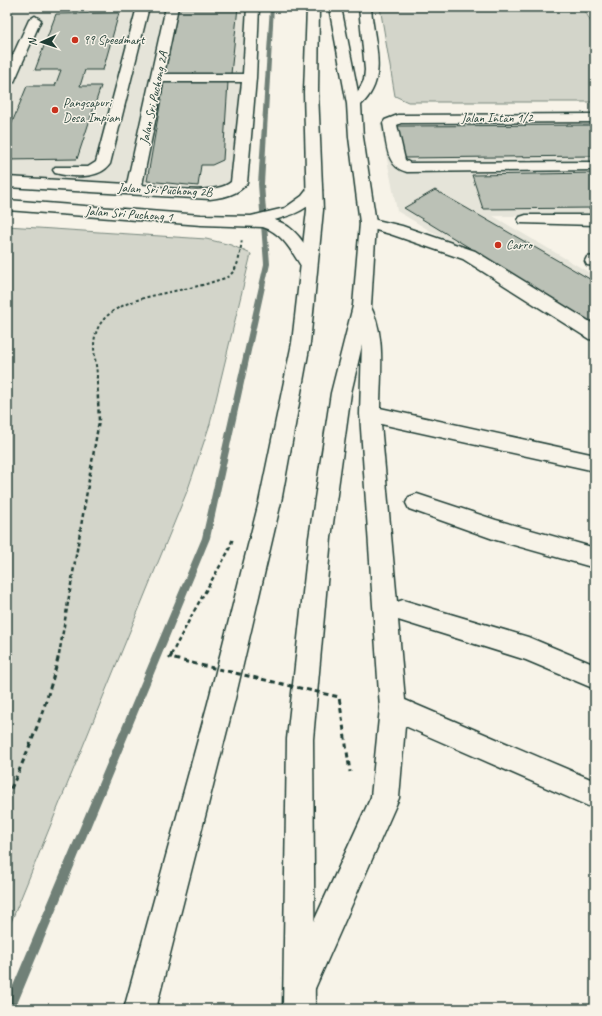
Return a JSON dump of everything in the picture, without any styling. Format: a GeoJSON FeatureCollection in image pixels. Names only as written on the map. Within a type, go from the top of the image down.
{"type":"FeatureCollection","features":[{"type":"Feature","properties":{"kind":"main road"},"geometry":{"type":"LineString","coordinates":[[46,170],[87,172],[98,169],[103,164],[143,7]]}},
{"type":"Feature","properties":{"kind":"main road","name":"Jalan Sri Puchong 2A"},"geometry":{"type":"LineString","coordinates":[[134,188],[172,7]]}},
{"type":"Feature","properties":{"kind":"main road","name":"Jalan Sri Puchong 2B"},"geometry":{"type":"LineString","coordinates":[[7,182],[134,188],[210,194],[225,192],[236,187],[239,182],[249,78],[253,7]]}},
{"type":"Feature","properties":{"kind":"main road"},"geometry":{"type":"LineString","coordinates":[[140,1009],[221,703],[270,502],[300,343],[315,210],[311,92],[313,7]]}},
{"type":"Feature","properties":{"kind":"main road"},"geometry":{"type":"LineString","coordinates":[[299,1000],[300,739],[320,538],[341,393],[353,349],[362,306],[368,223],[356,137],[354,104],[335,7]]}},
{"type":"Feature","properties":{"kind":"main road"},"geometry":{"type":"LineString","coordinates":[[354,104],[368,88],[371,65],[365,21],[365,7]]}},
{"type":"Feature","properties":{"kind":"main road"},"geometry":{"type":"LineString","coordinates":[[7,82],[19,42],[35,20]]}},
{"type":"Feature","properties":{"kind":"main road"},"geometry":{"type":"LineString","coordinates":[[158,78],[249,78]]}},
{"type":"Feature","properties":{"kind":"main road","name":"Jalan Intan 1/2"},"geometry":{"type":"LineString","coordinates":[[595,118],[398,119],[390,123],[398,162],[408,168],[595,166]]}},
{"type":"Feature","properties":{"kind":"main road"},"geometry":{"type":"LineString","coordinates":[[94,186],[98,169]]}},
{"type":"Feature","properties":{"kind":"main road"},"geometry":{"type":"LineString","coordinates":[[282,222],[300,206],[314,190]]}},
{"type":"Feature","properties":{"kind":"main road","name":"Jalan Sri Puchong 1"},"geometry":{"type":"LineString","coordinates":[[7,205],[207,220],[253,221],[270,224],[282,222],[309,265]]}},
{"type":"Feature","properties":{"kind":"main road"},"geometry":{"type":"LineString","coordinates":[[526,220],[595,220]]}},
{"type":"Feature","properties":{"kind":"main road"},"geometry":{"type":"LineString","coordinates":[[368,223],[396,230],[469,256],[595,334]]}},
{"type":"Feature","properties":{"kind":"main road"},"geometry":{"type":"LineString","coordinates":[[299,1000],[385,798],[393,708],[370,414],[371,341],[369,325],[362,306]]}},
{"type":"Feature","properties":{"kind":"main road"},"geometry":{"type":"LineString","coordinates":[[370,414],[595,463]]}},
{"type":"Feature","properties":{"kind":"main road"},"geometry":{"type":"LineString","coordinates":[[417,503],[496,530],[595,558]]}},
{"type":"Feature","properties":{"kind":"main road"},"geometry":{"type":"LineString","coordinates":[[403,611],[528,649],[595,677]]}},
{"type":"Feature","properties":{"kind":"main road"},"geometry":{"type":"LineString","coordinates":[[393,708],[595,795]]}},
{"type":"Feature","properties":{"kind":"path"},"geometry":{"type":"LineString","coordinates":[[7,797],[33,741],[53,681],[68,610],[73,566],[100,421],[97,366],[93,349],[96,332],[102,320],[120,307],[141,298],[208,284],[229,276],[237,266],[253,221]]}},
{"type":"Feature","properties":{"kind":"path"},"geometry":{"type":"LineString","coordinates":[[234,537],[228,552],[194,611],[170,658],[339,697],[350,772]]}},
{"type":"Feature","properties":{"kind":"shaded area"},"geometry":{"type":"Polygon","coordinates":[[[12,7],[247,7],[233,183],[227,188],[211,190],[7,178],[7,15],[12,7]]]}},
{"type":"Feature","properties":{"kind":"shaded area"},"geometry":{"type":"Polygon","coordinates":[[[380,7],[583,7],[595,30],[595,102],[408,102],[395,96],[380,7]]]}},
{"type":"Feature","properties":{"kind":"shaded area"},"geometry":{"type":"Polygon","coordinates":[[[380,123],[595,123],[595,216],[493,216],[595,276],[595,329],[397,211],[380,123]]]}},
{"type":"Feature","properties":{"kind":"shaded area"},"geometry":{"type":"Polygon","coordinates":[[[7,226],[206,239],[231,245],[251,254],[210,424],[188,489],[7,932],[7,226]]]}},
{"type":"Feature","properties":{"kind":"building"},"geometry":{"type":"Polygon","coordinates":[[[178,7],[238,7],[231,74],[165,74],[178,7]]]}},
{"type":"Feature","properties":{"kind":"building","name":"Pangsapuri Desa Impian"},"geometry":{"type":"Polygon","coordinates":[[[119,13],[103,70],[85,70],[80,86],[101,86],[77,159],[7,160],[7,135],[27,86],[55,86],[61,70],[35,70],[56,14],[119,13]]]}},
{"type":"Feature","properties":{"kind":"building"},"geometry":{"type":"Polygon","coordinates":[[[164,82],[228,82],[223,160],[212,165],[201,165],[198,186],[147,181],[164,82]]]}},
{"type":"Feature","properties":{"kind":"building"},"geometry":{"type":"Polygon","coordinates":[[[595,125],[595,156],[405,158],[397,126],[595,125]]]}},
{"type":"Feature","properties":{"kind":"building"},"geometry":{"type":"Polygon","coordinates":[[[595,173],[595,208],[483,209],[472,175],[595,173]]]}},
{"type":"Feature","properties":{"kind":"building","name":"Carro"},"geometry":{"type":"Polygon","coordinates":[[[435,190],[595,282],[595,324],[404,208],[435,190]]]}},
{"type":"Feature","properties":{"kind":"waterway"},"geometry":{"type":"LineString","coordinates":[[9,1009],[206,538],[267,264],[261,184],[272,7]]}},
{"type":"Feature","properties":{"kind":"place","name":"99 Speedmart"},"geometry":{"type":"Point","coordinates":[75,40]}},
{"type":"Feature","properties":{"kind":"place","name":"Pangsapuri Desa Impian"},"geometry":{"type":"Point","coordinates":[55,110]}},
{"type":"Feature","properties":{"kind":"place","name":"Carro"},"geometry":{"type":"Point","coordinates":[498,245]}}]}
